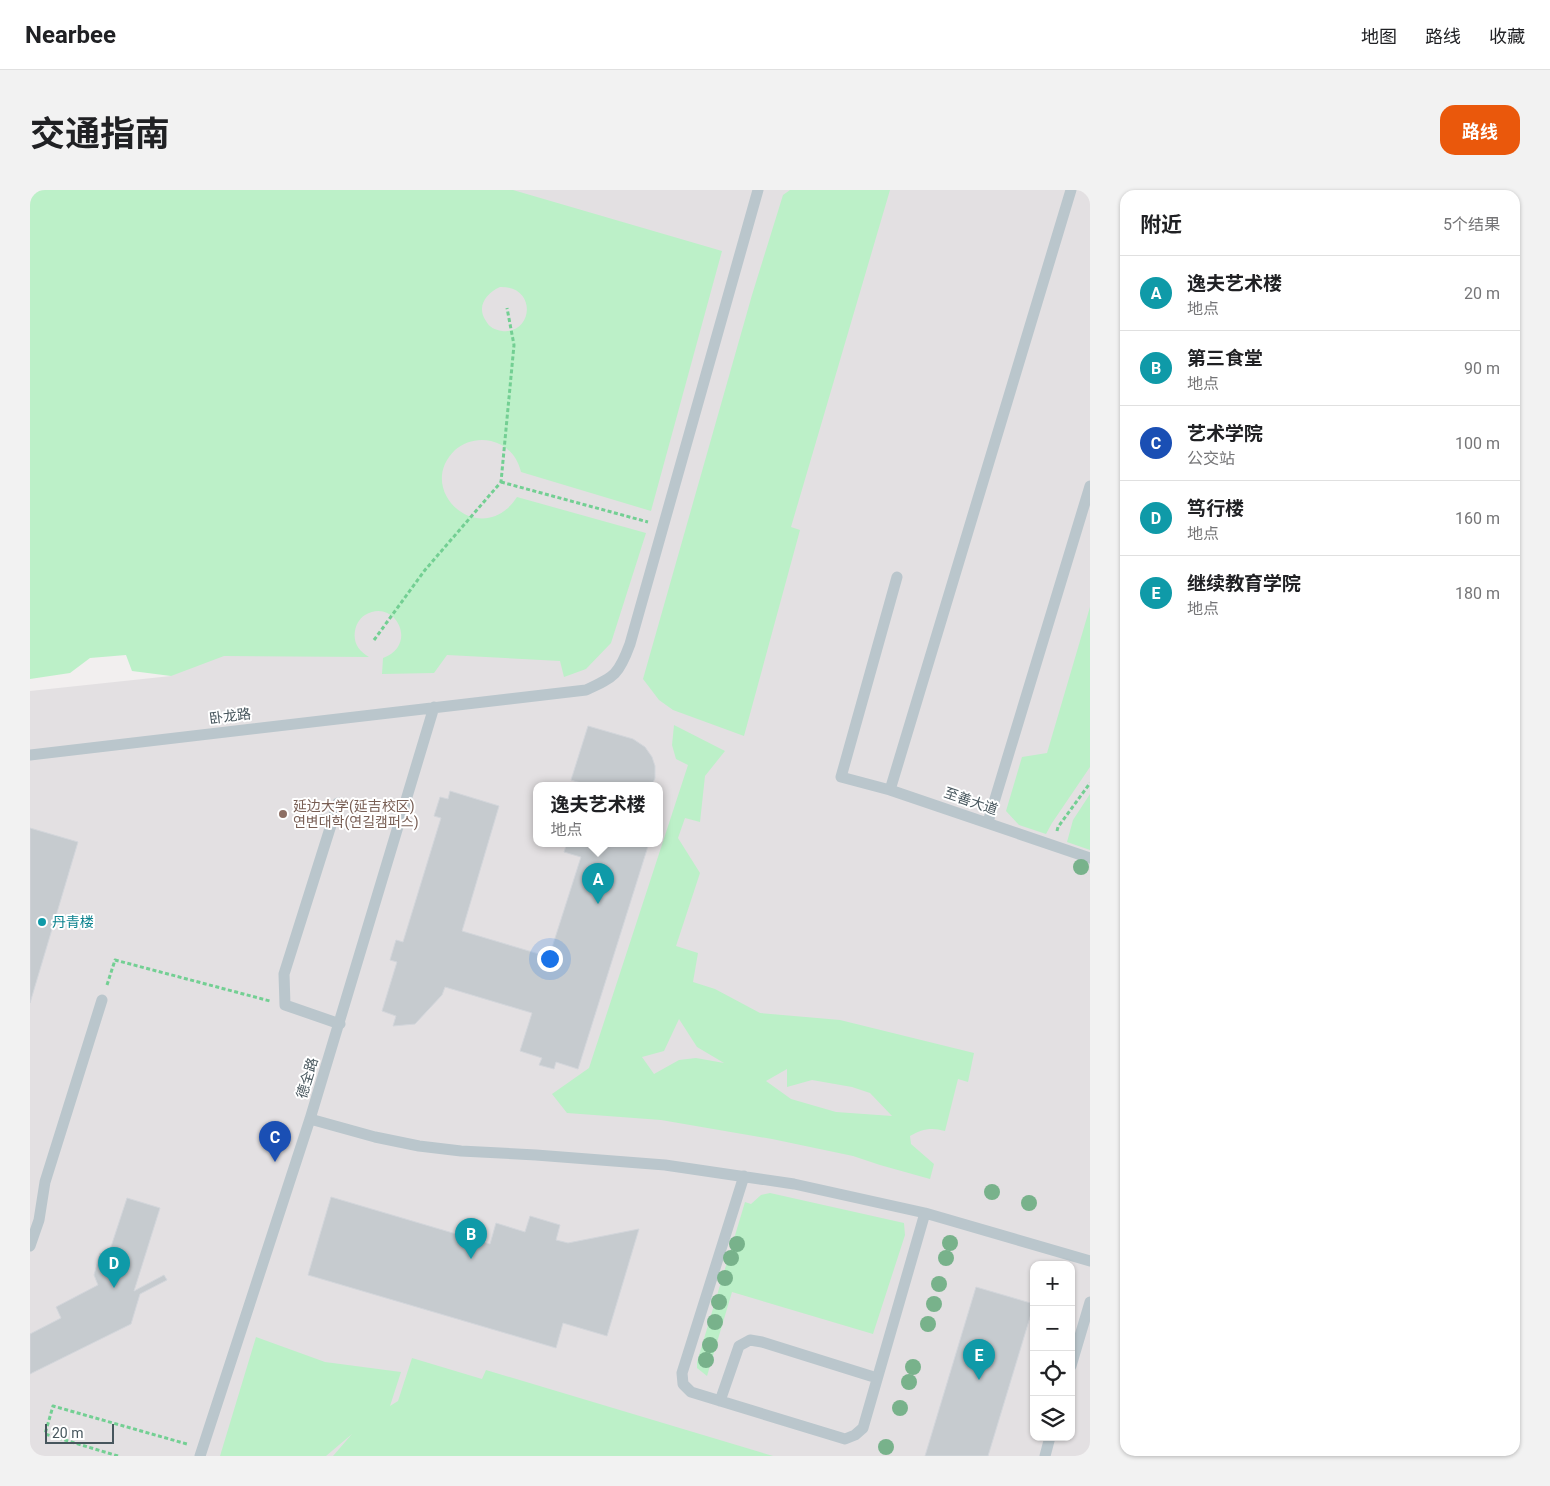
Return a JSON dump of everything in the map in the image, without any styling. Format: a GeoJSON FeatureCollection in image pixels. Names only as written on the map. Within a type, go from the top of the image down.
{"type":"FeatureCollection","features":[{"type":"Feature","properties":{"kind":"lane","name":"卧龙路"},"geometry":{"type":"LineString","coordinates":[[30,755],[586,690],[614,675],[623,664],[630,644],[758,190]]}},
{"type":"Feature","properties":{"kind":"lane"},"geometry":{"type":"LineString","coordinates":[[890,790],[1071,190]]}},
{"type":"Feature","properties":{"kind":"lane"},"geometry":{"type":"LineString","coordinates":[[988,822],[1090,486]]}},
{"type":"Feature","properties":{"kind":"lane","name":"至善大道"},"geometry":{"type":"LineString","coordinates":[[898,578],[841,777],[890,790],[1090,858]]}},
{"type":"Feature","properties":{"kind":"lane","name":"德全路"},"geometry":{"type":"LineString","coordinates":[[201,1452],[310,1120],[434,707]]}},
{"type":"Feature","properties":{"kind":"lane"},"geometry":{"type":"LineString","coordinates":[[338,803],[284,974],[285,1006],[340,1024]]}},
{"type":"Feature","properties":{"kind":"lane"},"geometry":{"type":"LineString","coordinates":[[30,1246],[39,1220],[45,1182],[102,1000]]}},
{"type":"Feature","properties":{"kind":"lane"},"geometry":{"type":"LineString","coordinates":[[310,1120],[375,1137],[427,1147],[665,1165],[813,1188],[924,1213],[1090,1261]]}},
{"type":"Feature","properties":{"kind":"lane"},"geometry":{"type":"LineString","coordinates":[[744,1176],[682,1373],[683,1384],[691,1392],[845,1439],[855,1435],[863,1428],[924,1213]]}},
{"type":"Feature","properties":{"kind":"lane"},"geometry":{"type":"LineString","coordinates":[[1075,1353],[1090,1302]]}},
{"type":"Feature","properties":{"kind":"lane"},"geometry":{"type":"LineString","coordinates":[[720,1401],[739,1346],[750,1340],[762,1342],[877,1378]]}},
{"type":"Feature","properties":{"kind":"lane"},"geometry":{"type":"LineString","coordinates":[[1045,1456],[1049,1441]]}},
{"type":"Feature","properties":{"kind":"path"},"geometry":{"type":"LineString","coordinates":[[374,640],[425,570],[500,482],[514,345],[507,308]]}},
{"type":"Feature","properties":{"kind":"path"},"geometry":{"type":"LineString","coordinates":[[500,482],[663,527]]}},
{"type":"Feature","properties":{"kind":"path"},"geometry":{"type":"LineString","coordinates":[[1053,846],[1058,828],[1090,783]]}},
{"type":"Feature","properties":{"kind":"path"},"geometry":{"type":"LineString","coordinates":[[102,1000],[115,960],[255,998]]}},
{"type":"Feature","properties":{"kind":"path"},"geometry":{"type":"LineString","coordinates":[[118,1456],[45,1434],[52,1406],[201,1452]]}},
{"type":"Feature","properties":{"kind":"shaded area","name":"延边大学(延吉校区) 연변대학(연길캠퍼스)"},"geometry":{"type":"Polygon","coordinates":[[[311,190],[1090,190],[1090,1456],[30,1456],[30,691],[171,676],[311,190]]]}},
{"type":"Feature","properties":{"kind":"green space"},"geometry":{"type":"Polygon","coordinates":[[[30,190],[513,190],[722,251],[651,511],[521,472],[511,452],[502,445],[491,441],[477,440],[463,444],[455,450],[444,466],[442,482],[447,497],[457,509],[471,517],[487,518],[503,512],[517,497],[646,533],[611,643],[586,669],[564,677],[560,661],[447,655],[434,673],[382,674],[383,658],[394,651],[400,643],[401,633],[399,624],[393,617],[385,612],[376,611],[361,618],[355,631],[357,646],[369,657],[224,656],[171,676],[132,671],[126,655],[90,658],[70,673],[30,679],[30,190]],[[500,287],[490,293],[484,301],[482,306],[483,316],[489,325],[495,329],[502,331],[512,330],[520,326],[525,319],[526,302],[521,294],[512,289],[500,287]]]}},
{"type":"Feature","properties":{"kind":"green space"},"geometry":{"type":"Polygon","coordinates":[[[790,190],[890,190],[791,527],[800,530],[744,736],[673,710],[659,700],[643,679],[752,295],[783,195],[790,190]]]}},
{"type":"Feature","properties":{"kind":"green space"},"geometry":{"type":"Polygon","coordinates":[[[1090,607],[1090,767],[1046,834],[1019,825],[1006,811],[1022,757],[1047,753],[1090,607]]]}},
{"type":"Feature","properties":{"kind":"green space"},"geometry":{"type":"Polygon","coordinates":[[[674,725],[725,751],[705,776],[700,822],[685,818],[678,838],[700,873],[676,946],[698,953],[693,982],[715,989],[760,1013],[840,1020],[974,1053],[968,1082],[958,1079],[945,1131],[927,1129],[910,1136],[911,1144],[934,1164],[930,1179],[853,1156],[772,1139],[661,1120],[567,1113],[552,1094],[589,1068],[661,847],[663,847],[663,842],[688,765],[676,759],[672,745],[674,725]],[[679,1019],[664,1051],[642,1057],[654,1074],[679,1060],[696,1058],[724,1063],[697,1047],[679,1019]],[[787,1069],[766,1081],[791,1099],[836,1112],[892,1116],[870,1093],[852,1087],[812,1080],[787,1087],[787,1069]]]}},
{"type":"Feature","properties":{"kind":"green space"},"geometry":{"type":"Polygon","coordinates":[[[1090,794],[1090,850],[1067,842],[1073,820],[1090,794]]]}},
{"type":"Feature","properties":{"kind":"green space"},"geometry":{"type":"Polygon","coordinates":[[[770,1193],[904,1223],[905,1235],[873,1334],[732,1292],[707,1376],[697,1368],[697,1362],[745,1202],[751,1204],[761,1195],[770,1193]]]}},
{"type":"Feature","properties":{"kind":"green space"},"geometry":{"type":"Polygon","coordinates":[[[256,1337],[325,1362],[401,1372],[390,1406],[398,1401],[412,1358],[482,1379],[486,1370],[773,1456],[333,1456],[352,1434],[326,1456],[220,1456],[256,1337]]]}},
{"type":"Feature","properties":{"kind":"building"},"geometry":{"type":"Polygon","coordinates":[[[588,726],[633,739],[645,747],[652,757],[655,766],[653,782],[578,782],[571,780],[588,726]]]}},
{"type":"Feature","properties":{"kind":"building"},"geometry":{"type":"Polygon","coordinates":[[[450,791],[499,806],[462,931],[549,957],[581,857],[564,852],[566,847],[648,847],[578,1069],[556,1062],[554,1069],[539,1065],[542,1058],[520,1051],[532,1013],[445,987],[442,995],[415,1024],[393,1026],[396,1016],[382,1011],[397,962],[390,960],[396,940],[403,942],[441,818],[434,816],[440,797],[448,799],[450,791]]]}},
{"type":"Feature","properties":{"kind":"building","name":"丹青楼"},"geometry":{"type":"Polygon","coordinates":[[[30,828],[78,842],[30,1003],[30,828]]]}},
{"type":"Feature","properties":{"kind":"building"},"geometry":{"type":"Polygon","coordinates":[[[331,1197],[490,1244],[496,1223],[525,1232],[530,1216],[560,1225],[556,1240],[568,1243],[639,1229],[607,1336],[563,1323],[556,1348],[308,1275],[331,1197]]]}},
{"type":"Feature","properties":{"kind":"building"},"geometry":{"type":"Polygon","coordinates":[[[127,1198],[160,1208],[134,1291],[164,1275],[167,1280],[140,1294],[131,1324],[30,1374],[30,1334],[61,1318],[56,1307],[98,1285],[94,1275],[100,1253],[108,1256],[127,1198]]]}},
{"type":"Feature","properties":{"kind":"building"},"geometry":{"type":"Polygon","coordinates":[[[976,1287],[1030,1303],[1030,1317],[988,1456],[925,1456],[976,1287]]]}},
{"type":"Feature","properties":{"kind":"place","name":"延边大学(延吉校区) 연변대학(연길캠퍼스)"},"geometry":{"type":"Point","coordinates":[283,814]}},
{"type":"Feature","properties":{"kind":"place","name":"逸夫艺术楼"},"geometry":{"type":"Point","coordinates":[598,904]}},
{"type":"Feature","properties":{"kind":"place","name":"丹青楼"},"geometry":{"type":"Point","coordinates":[42,922]}},
{"type":"Feature","properties":{"kind":"place","name":"艺术学院"},"geometry":{"type":"Point","coordinates":[275,1162]}},
{"type":"Feature","properties":{"kind":"place","name":"第三食堂"},"geometry":{"type":"Point","coordinates":[471,1259]}},
{"type":"Feature","properties":{"kind":"place","name":"笃行楼"},"geometry":{"type":"Point","coordinates":[114,1288]}},
{"type":"Feature","properties":{"kind":"place","name":"继续教育学院"},"geometry":{"type":"Point","coordinates":[979,1380]}}]}
